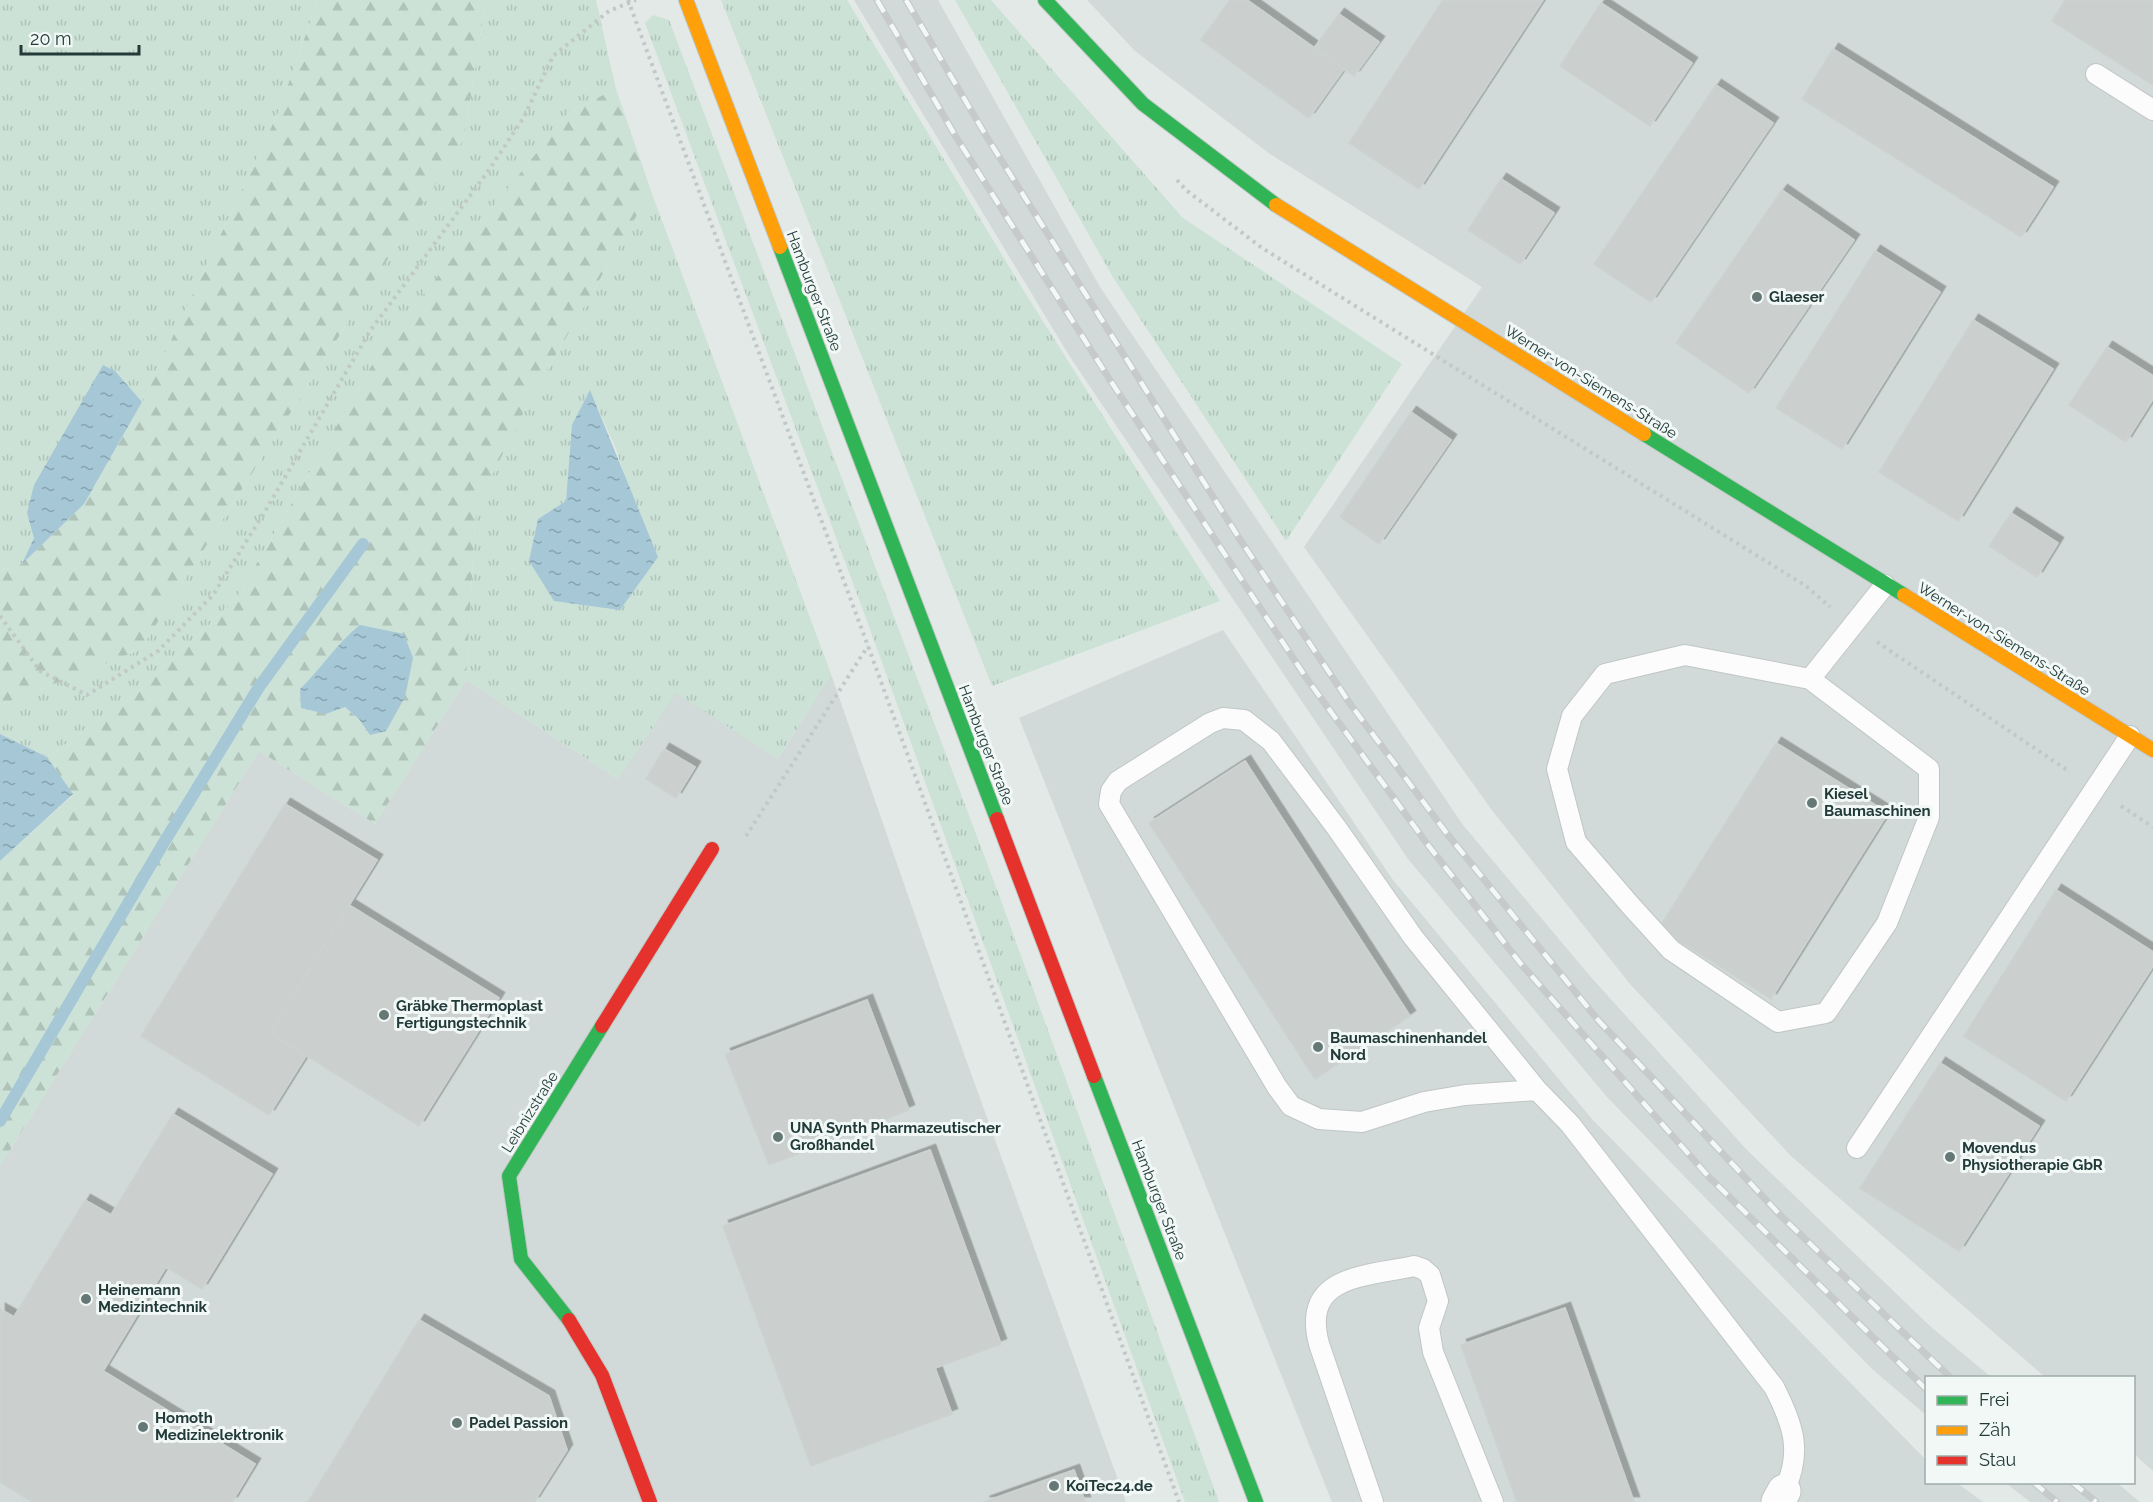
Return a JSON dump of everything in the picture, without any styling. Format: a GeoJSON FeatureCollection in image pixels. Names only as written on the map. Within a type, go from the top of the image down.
{"type":"FeatureCollection","features":[{"type":"Feature","properties":{"kind":"street","name":"Hamburger Straße"},"geometry":{"type":"LineString","coordinates":[[686,0],[1256,1502]]}},
{"type":"Feature","properties":{"kind":"street","name":"Werner-von-Siemens-Straße"},"geometry":{"type":"LineString","coordinates":[[1045,0],[1143,104],[1281,209],[2153,750]]}},
{"type":"Feature","properties":{"kind":"street","name":"Leibnizstraße"},"geometry":{"type":"LineString","coordinates":[[650,1502],[602,1375],[571,1322],[521,1259],[509,1176],[712,849]]}},
{"type":"Feature","properties":{"kind":"lane"},"geometry":{"type":"LineString","coordinates":[[2096,74],[2153,110]]}},
{"type":"Feature","properties":{"kind":"lane"},"geometry":{"type":"LineString","coordinates":[[1810,679],[1885,585]]}},
{"type":"Feature","properties":{"kind":"lane"},"geometry":{"type":"LineString","coordinates":[[1685,655],[1810,679],[1929,769],[1929,817],[1887,923],[1826,1013],[1778,1022],[1671,950],[1631,906],[1576,842],[1557,769],[1572,716],[1605,674],[1685,655]]}},
{"type":"Feature","properties":{"kind":"lane"},"geometry":{"type":"LineString","coordinates":[[1537,1090],[1465,1095],[1424,1102],[1362,1122],[1318,1119],[1291,1106],[1277,1087],[1109,804],[1111,791],[1118,781],[1209,723],[1233,718],[1255,726],[1271,741],[1336,827],[1413,937],[1537,1090],[1570,1124],[1774,1387],[1790,1421],[1795,1445],[1794,1471],[1781,1497]]}},
{"type":"Feature","properties":{"kind":"lane"},"geometry":{"type":"LineString","coordinates":[[1857,1148],[2130,736]]}},
{"type":"Feature","properties":{"kind":"lane"},"geometry":{"type":"LineString","coordinates":[[1373,1502],[1319,1344],[1314,1325],[1315,1309],[1325,1293],[1341,1282],[1414,1266],[1430,1275],[1438,1301],[1429,1328],[1433,1352],[1493,1502]]}},
{"type":"Feature","properties":{"kind":"path"},"geometry":{"type":"LineString","coordinates":[[0,615],[40,671],[87,695],[158,651],[213,595],[267,508],[370,331],[489,170],[524,117],[553,56],[609,10],[636,0]]}},
{"type":"Feature","properties":{"kind":"path"},"geometry":{"type":"LineString","coordinates":[[628,2],[868,646],[1179,1502]]}},
{"type":"Feature","properties":{"kind":"path"},"geometry":{"type":"LineString","coordinates":[[712,849],[733,856],[868,646]]}},
{"type":"Feature","properties":{"kind":"shaded area"},"geometry":{"type":"Polygon","coordinates":[[[854,0],[938,0],[1100,287],[1463,825],[1590,976],[1747,1150],[1931,1327],[1990,1376],[1925,1376],[1925,1414],[1872,1369],[1607,1097],[1408,859],[1070,357],[854,0]]]}},
{"type":"Feature","properties":{"kind":"shaded area"},"geometry":{"type":"Polygon","coordinates":[[[1087,0],[2153,0],[2153,1471],[2135,1455],[2135,1376],[2044,1376],[1791,1156],[1630,984],[1491,809],[1304,547],[1482,287],[1270,154],[1135,51],[1087,0]]]}},
{"type":"Feature","properties":{"kind":"shaded area"},"geometry":{"type":"Polygon","coordinates":[[[1223,630],[1393,880],[1592,1119],[1925,1459],[1925,1484],[1958,1484],[1983,1502],[1332,1502],[1019,718],[1223,630]]]}},
{"type":"Feature","properties":{"kind":"shaded area"},"geometry":{"type":"Polygon","coordinates":[[[831,674],[942,993],[1126,1502],[0,1502],[0,1166],[259,751],[375,824],[466,680],[618,779],[676,692],[778,759],[831,674]]]}},
{"type":"Feature","properties":{"kind":"shaded area"},"geometry":{"type":"Polygon","coordinates":[[[2007,1484],[2118,1484],[2140,1502],[2030,1502],[2007,1484]]]}},
{"type":"Feature","properties":{"kind":"green space"},"geometry":{"type":"Polygon","coordinates":[[[0,0],[318,0],[278,113],[142,402],[22,564],[0,571],[0,0]]]}},
{"type":"Feature","properties":{"kind":"green space"},"geometry":{"type":"Polygon","coordinates":[[[318,0],[486,0],[464,139],[140,650],[0,705],[0,571],[22,564],[84,504],[142,402],[278,113],[318,0]]]}},
{"type":"Feature","properties":{"kind":"green space"},"geometry":{"type":"Polygon","coordinates":[[[486,0],[596,0],[616,89],[570,111],[386,341],[236,599],[134,696],[47,757],[0,734],[0,705],[140,650],[464,139],[486,0]]]}},
{"type":"Feature","properties":{"kind":"green space"},"geometry":{"type":"Polygon","coordinates":[[[721,0],[847,0],[1027,296],[1220,601],[992,686],[721,0]]]}},
{"type":"Feature","properties":{"kind":"green space"},"geometry":{"type":"Polygon","coordinates":[[[955,0],[991,0],[1183,218],[1402,364],[1286,541],[1114,279],[955,0]]]}},
{"type":"Feature","properties":{"kind":"green space"},"geometry":{"type":"Polygon","coordinates":[[[653,15],[669,20],[999,895],[1219,1502],[1185,1502],[867,621],[645,23],[653,15]]]}},
{"type":"Feature","properties":{"kind":"green space"},"geometry":{"type":"Polygon","coordinates":[[[616,89],[651,191],[532,396],[476,507],[466,680],[375,824],[259,751],[0,1166],[0,861],[73,795],[47,757],[134,696],[236,599],[386,341],[570,111],[616,89]],[[323,667],[300,689],[326,714],[345,707],[359,719],[386,730],[323,667]]]}},
{"type":"Feature","properties":{"kind":"green space"},"geometry":{"type":"Polygon","coordinates":[[[651,191],[831,674],[778,759],[676,693],[618,779],[466,680],[476,507],[532,396],[651,191]],[[590,391],[569,475],[566,501],[538,519],[632,498],[616,449],[590,391]]]}},
{"type":"Feature","properties":{"kind":"water"},"geometry":{"type":"Polygon","coordinates":[[[103,365],[115,371],[142,402],[84,504],[22,564],[34,538],[27,513],[34,485],[103,365]]]}},
{"type":"Feature","properties":{"kind":"water"},"geometry":{"type":"Polygon","coordinates":[[[590,390],[658,557],[620,610],[554,601],[529,561],[538,519],[566,501],[572,425],[590,390]]]}},
{"type":"Feature","properties":{"kind":"water"},"geometry":{"type":"Polygon","coordinates":[[[360,625],[404,634],[413,658],[405,697],[386,731],[370,735],[359,719],[345,707],[326,714],[301,708],[300,689],[360,625]]]}},
{"type":"Feature","properties":{"kind":"water"},"geometry":{"type":"Polygon","coordinates":[[[0,734],[47,757],[73,794],[0,861],[0,734]]]}},
{"type":"Feature","properties":{"kind":"building"},"geometry":{"type":"Polygon","coordinates":[[[1230,0],[1247,0],[1344,69],[1309,118],[1201,40],[1230,0]]]}},
{"type":"Feature","properties":{"kind":"building"},"geometry":{"type":"Polygon","coordinates":[[[1443,0],[1543,0],[1419,189],[1349,143],[1443,0]]]}},
{"type":"Feature","properties":{"kind":"building"},"geometry":{"type":"Polygon","coordinates":[[[2065,0],[2153,0],[2153,85],[2052,21],[2065,0]]]}},
{"type":"Feature","properties":{"kind":"building"},"geometry":{"type":"Polygon","coordinates":[[[1601,3],[1692,63],[1650,126],[1560,66],[1601,3]]]}},
{"type":"Feature","properties":{"kind":"building"},"geometry":{"type":"Polygon","coordinates":[[[1339,14],[1379,42],[1354,76],[1314,48],[1339,14]]]}},
{"type":"Feature","properties":{"kind":"building"},"geometry":{"type":"Polygon","coordinates":[[[1833,49],[2053,187],[2021,237],[1802,99],[1833,49]]]}},
{"type":"Feature","properties":{"kind":"building"},"geometry":{"type":"Polygon","coordinates":[[[1716,85],[1773,123],[1651,302],[1594,264],[1716,85]]]}},
{"type":"Feature","properties":{"kind":"building"},"geometry":{"type":"Polygon","coordinates":[[[1501,179],[1554,213],[1520,264],[1468,230],[1501,179]]]}},
{"type":"Feature","properties":{"kind":"building"},"geometry":{"type":"Polygon","coordinates":[[[1782,190],[1854,240],[1749,393],[1676,343],[1782,190]]]}},
{"type":"Feature","properties":{"kind":"building"},"geometry":{"type":"Polygon","coordinates":[[[1875,251],[1940,292],[1842,449],[1776,408],[1875,251]]]}},
{"type":"Feature","properties":{"kind":"building"},"geometry":{"type":"Polygon","coordinates":[[[1973,320],[2053,369],[1958,521],[1879,472],[1973,320]]]}},
{"type":"Feature","properties":{"kind":"building"},"geometry":{"type":"Polygon","coordinates":[[[2107,347],[2153,376],[2153,399],[2126,442],[2069,405],[2107,347]]]}},
{"type":"Feature","properties":{"kind":"building"},"geometry":{"type":"Polygon","coordinates":[[[1411,412],[1451,440],[1379,544],[1340,517],[1411,412]]]}},
{"type":"Feature","properties":{"kind":"building"},"geometry":{"type":"Polygon","coordinates":[[[2011,513],[2058,543],[2037,577],[1989,546],[2011,513]]]}},
{"type":"Feature","properties":{"kind":"building"},"geometry":{"type":"Polygon","coordinates":[[[1776,743],[1888,813],[1771,999],[1659,928],[1776,743]]]}},
{"type":"Feature","properties":{"kind":"building"},"geometry":{"type":"Polygon","coordinates":[[[664,749],[695,767],[676,798],[646,779],[664,749]]]}},
{"type":"Feature","properties":{"kind":"building"},"geometry":{"type":"Polygon","coordinates":[[[1245,761],[1410,1016],[1315,1079],[1149,823],[1245,761]]]}},
{"type":"Feature","properties":{"kind":"building"},"geometry":{"type":"Polygon","coordinates":[[[285,804],[377,860],[270,1033],[306,1056],[269,1115],[141,1036],[285,804]]]}},
{"type":"Feature","properties":{"kind":"building"},"geometry":{"type":"Polygon","coordinates":[[[2056,890],[2153,952],[2153,966],[2066,1101],[1964,1036],[2056,890]]]}},
{"type":"Feature","properties":{"kind":"building","name":"Gräbke Thermoplast Fertigungstechnik"},"geometry":{"type":"Polygon","coordinates":[[[349,905],[499,998],[419,1126],[270,1033],[349,905]]]}},
{"type":"Feature","properties":{"kind":"building"},"geometry":{"type":"Polygon","coordinates":[[[867,1000],[909,1110],[769,1165],[725,1054],[867,1000]]]}},
{"type":"Feature","properties":{"kind":"building","name":"Movendus Physiotherapie GbR"},"geometry":{"type":"Polygon","coordinates":[[[1940,1063],[2039,1126],[1959,1251],[1860,1188],[1940,1063]]]}},
{"type":"Feature","properties":{"kind":"building","name":"Heinemann Medizintechnik"},"geometry":{"type":"Polygon","coordinates":[[[173,1114],[272,1174],[202,1289],[166,1267],[103,1371],[255,1464],[232,1502],[32,1502],[0,1482],[0,1309],[14,1317],[85,1200],[111,1215],[173,1114]]]}},
{"type":"Feature","properties":{"kind":"building"},"geometry":{"type":"Polygon","coordinates":[[[930,1150],[1001,1344],[935,1368],[952,1414],[811,1466],[723,1226],[930,1150]]]}},
{"type":"Feature","properties":{"kind":"building"},"geometry":{"type":"Polygon","coordinates":[[[1565,1308],[1634,1502],[1517,1502],[1461,1345],[1565,1308]]]}},
{"type":"Feature","properties":{"kind":"building","name":"Padel Passion"},"geometry":{"type":"Polygon","coordinates":[[[419,1320],[549,1396],[567,1450],[534,1502],[308,1502],[419,1320]]]}},
{"type":"Feature","properties":{"kind":"building","name":"KoiTec24.de"},"geometry":{"type":"Polygon","coordinates":[[[1074,1470],[1085,1502],[984,1502],[1074,1470]]]}},
{"type":"Feature","properties":{"kind":"waterway"},"geometry":{"type":"LineString","coordinates":[[0,1121],[163,844],[259,687],[363,544]]}},
{"type":"Feature","properties":{"kind":"railway"},"geometry":{"type":"LineString","coordinates":[[877,0],[956,137],[1110,380],[1307,679],[1428,845],[1521,964],[1708,1176],[1925,1388]]}},
{"type":"Feature","properties":{"kind":"railway"},"geometry":{"type":"LineString","coordinates":[[906,0],[988,139],[1239,538],[1351,705],[1448,835],[1598,1020],[1782,1217],[1949,1376]]}},
{"type":"Feature","properties":{"kind":"railway"},"geometry":{"type":"LineString","coordinates":[[2035,1484],[2057,1502]]}},
{"type":"Feature","properties":{"kind":"railway"},"geometry":{"type":"LineString","coordinates":[[2074,1484],[2096,1502]]}},
{"type":"Feature","properties":{"kind":"traffic: fast"},"geometry":{"type":"LineString","coordinates":[[1045,0],[1143,104],[1276,205]]}},
{"type":"Feature","properties":{"kind":"traffic: fast"},"geometry":{"type":"LineString","coordinates":[[780,247],[997,819]]}},
{"type":"Feature","properties":{"kind":"traffic: fast"},"geometry":{"type":"LineString","coordinates":[[1644,434],[1904,595]]}},
{"type":"Feature","properties":{"kind":"traffic: fast"},"geometry":{"type":"LineString","coordinates":[[569,1320],[521,1259],[509,1176],[602,1026]]}},
{"type":"Feature","properties":{"kind":"traffic: fast"},"geometry":{"type":"LineString","coordinates":[[1094,1076],[1256,1502]]}},
{"type":"Feature","properties":{"kind":"traffic: slow"},"geometry":{"type":"LineString","coordinates":[[686,0],[780,247]]}},
{"type":"Feature","properties":{"kind":"traffic: slow"},"geometry":{"type":"LineString","coordinates":[[1276,205],[1644,434]]}},
{"type":"Feature","properties":{"kind":"traffic: slow"},"geometry":{"type":"LineString","coordinates":[[1904,595],[2153,750]]}},
{"type":"Feature","properties":{"kind":"traffic: jam"},"geometry":{"type":"LineString","coordinates":[[997,819],[1094,1076]]}},
{"type":"Feature","properties":{"kind":"traffic: jam"},"geometry":{"type":"LineString","coordinates":[[602,1026],[712,849]]}},
{"type":"Feature","properties":{"kind":"traffic: jam"},"geometry":{"type":"LineString","coordinates":[[569,1320],[602,1375],[650,1502]]}},
{"type":"Feature","properties":{"kind":"place","name":"Glaeser"},"geometry":{"type":"Point","coordinates":[1757,297]}},
{"type":"Feature","properties":{"kind":"place","name":"Kiesel Baumaschinen"},"geometry":{"type":"Point","coordinates":[1812,803]}},
{"type":"Feature","properties":{"kind":"place","name":"Gräbke Thermoplast Fertigungstechnik"},"geometry":{"type":"Point","coordinates":[384,1015]}},
{"type":"Feature","properties":{"kind":"place","name":"Baumaschinenhandel Nord"},"geometry":{"type":"Point","coordinates":[1318,1047]}},
{"type":"Feature","properties":{"kind":"place","name":"UNA Synth Pharmazeutischer Großhandel"},"geometry":{"type":"Point","coordinates":[778,1137]}},
{"type":"Feature","properties":{"kind":"place","name":"Movendus Physiotherapie GbR"},"geometry":{"type":"Point","coordinates":[1950,1157]}},
{"type":"Feature","properties":{"kind":"place","name":"Heinemann Medizintechnik"},"geometry":{"type":"Point","coordinates":[86,1299]}},
{"type":"Feature","properties":{"kind":"place","name":"Padel Passion"},"geometry":{"type":"Point","coordinates":[457,1423]}},
{"type":"Feature","properties":{"kind":"place","name":"Homoth Medizinelektronik"},"geometry":{"type":"Point","coordinates":[143,1427]}},
{"type":"Feature","properties":{"kind":"place","name":"KoiTec24.de"},"geometry":{"type":"Point","coordinates":[1054,1486]}}]}
